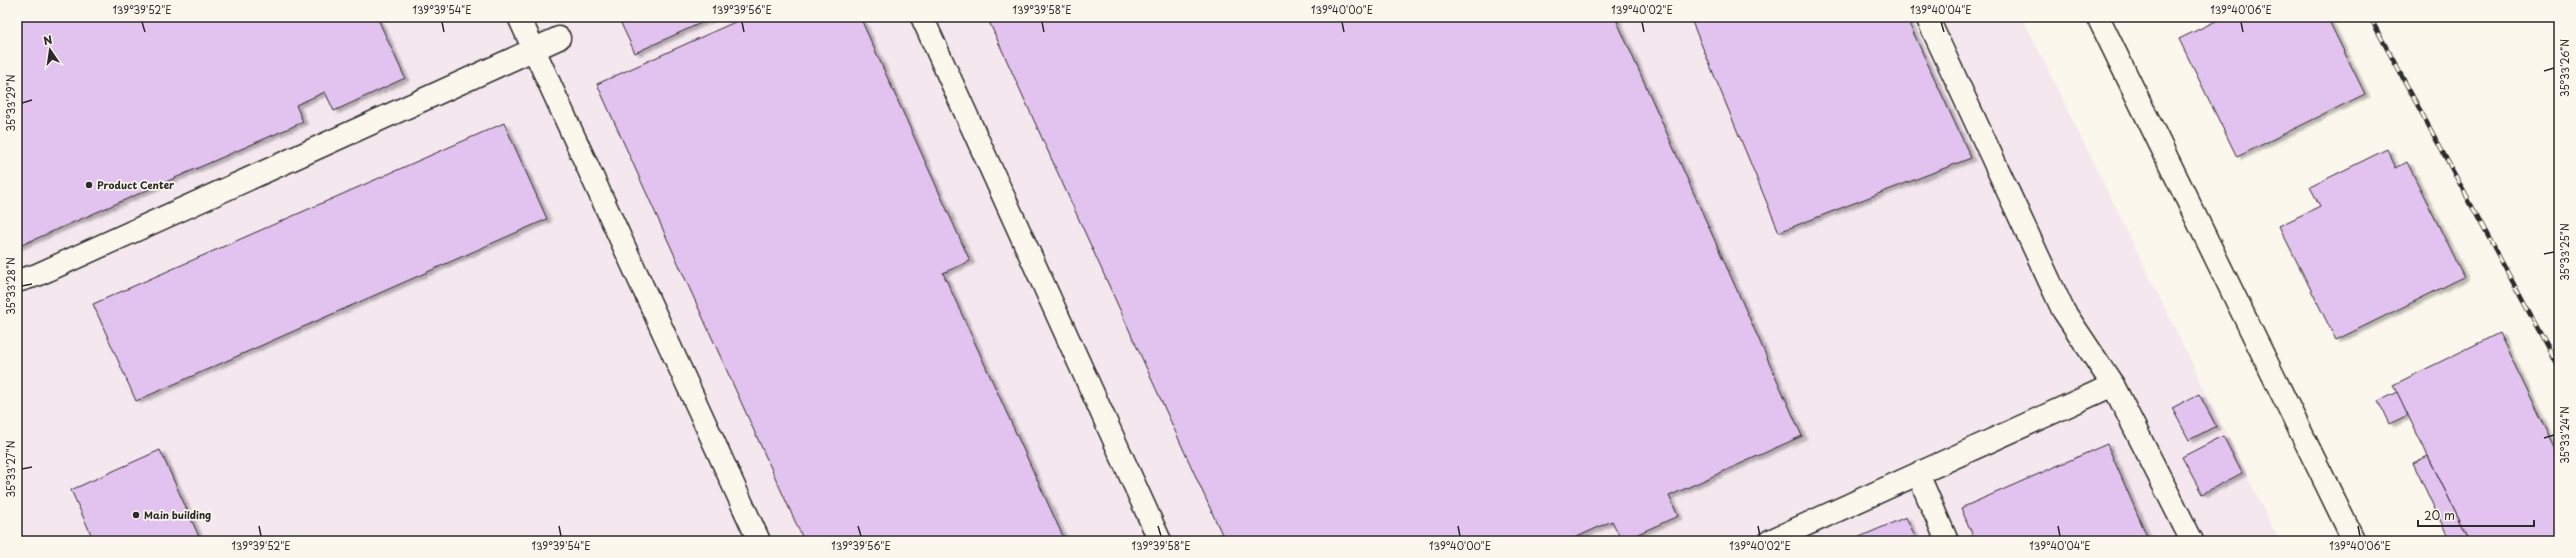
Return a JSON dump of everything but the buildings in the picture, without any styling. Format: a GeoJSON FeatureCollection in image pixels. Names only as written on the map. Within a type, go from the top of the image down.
{"type":"FeatureCollection","features":[{"type":"Feature","properties":{"kind":"street"},"geometry":{"type":"LineString","coordinates":[[519,17],[759,541]]}},
{"type":"Feature","properties":{"kind":"street"},"geometry":{"type":"LineString","coordinates":[[922,17],[1160,541]]}},
{"type":"Feature","properties":{"kind":"street"},"geometry":{"type":"LineString","coordinates":[[1927,17],[2063,310],[2113,385],[2192,541]]}},
{"type":"Feature","properties":{"kind":"street"},"geometry":{"type":"LineString","coordinates":[[2098,17],[2354,541]]}},
{"type":"Feature","properties":{"kind":"street"},"geometry":{"type":"LineString","coordinates":[[17,281],[37,275],[559,38]]}},
{"type":"Feature","properties":{"kind":"street"},"geometry":{"type":"LineString","coordinates":[[1770,541],[2113,385]]}},
{"type":"Feature","properties":{"kind":"street"},"geometry":{"type":"LineString","coordinates":[[1918,474],[1947,541]]}},
{"type":"Feature","properties":{"kind":"shaded area"},"geometry":{"type":"Polygon","coordinates":[[[17,17],[2022,17],[2279,541],[17,541],[17,17]]]}},
{"type":"Feature","properties":{"kind":"railway"},"geometry":{"type":"LineString","coordinates":[[2370,17],[2559,368]]}},
{"type":"Feature","properties":{"kind":"place","name":"Product Center"},"geometry":{"type":"Point","coordinates":[89,185]}},
{"type":"Feature","properties":{"kind":"place","name":"Main building"},"geometry":{"type":"Point","coordinates":[136,515]}}]}
